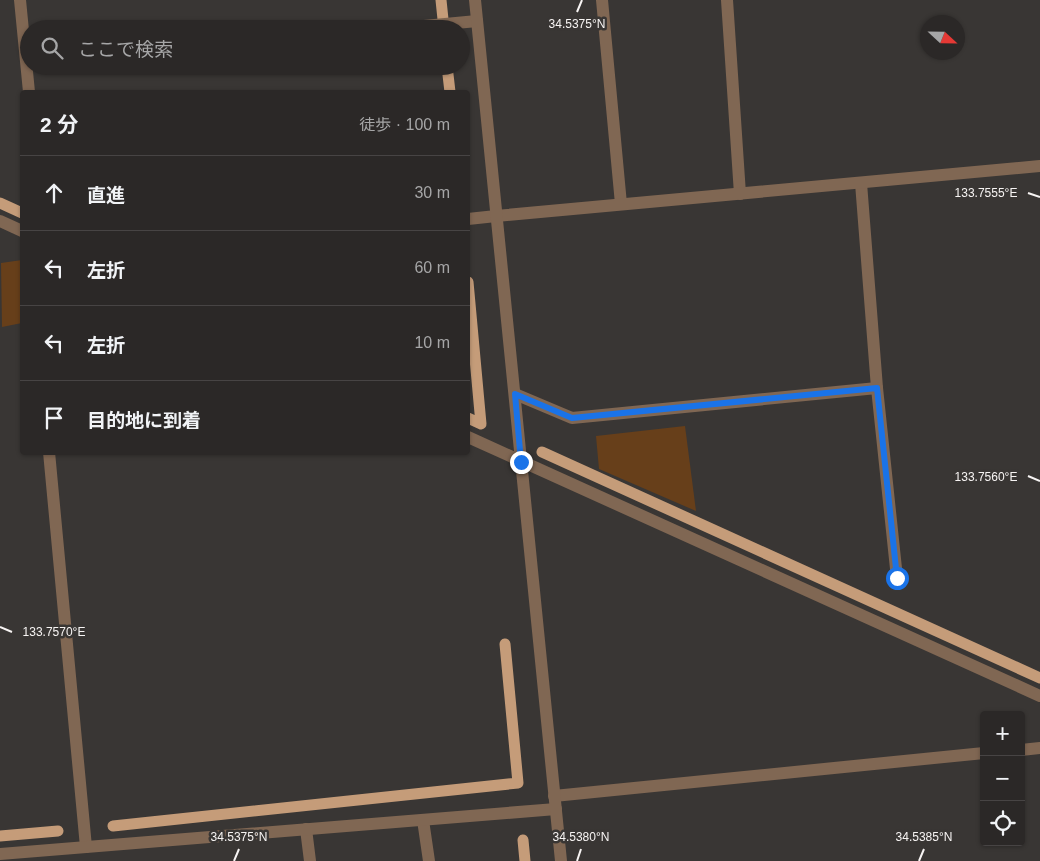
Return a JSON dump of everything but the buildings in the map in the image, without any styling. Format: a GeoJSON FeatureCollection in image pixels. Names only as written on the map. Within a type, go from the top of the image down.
{"type":"FeatureCollection","features":[{"type":"Feature","properties":{"kind":"street"},"geometry":{"type":"LineString","coordinates":[[20,0],[22,20]]}},
{"type":"Feature","properties":{"kind":"street"},"geometry":{"type":"LineString","coordinates":[[474,0],[561,861]]}},
{"type":"Feature","properties":{"kind":"street"},"geometry":{"type":"LineString","coordinates":[[602,0],[621,204]]}},
{"type":"Feature","properties":{"kind":"street"},"geometry":{"type":"LineString","coordinates":[[727,0],[740,194]]}},
{"type":"Feature","properties":{"kind":"street"},"geometry":{"type":"LineString","coordinates":[[470,22],[477,21]]}},
{"type":"Feature","properties":{"kind":"street"},"geometry":{"type":"LineString","coordinates":[[27,75],[29,90]]}},
{"type":"Feature","properties":{"kind":"street"},"geometry":{"type":"LineString","coordinates":[[470,219],[1040,166]]}},
{"type":"Feature","properties":{"kind":"street"},"geometry":{"type":"LineString","coordinates":[[861,183],[877,388],[897,578]]}},
{"type":"Feature","properties":{"kind":"street"},"geometry":{"type":"LineString","coordinates":[[0,221],[20,230]]}},
{"type":"Feature","properties":{"kind":"street"},"geometry":{"type":"LineString","coordinates":[[515,394],[572,418],[877,388]]}},
{"type":"Feature","properties":{"kind":"street"},"geometry":{"type":"LineString","coordinates":[[470,438],[1040,696]]}},
{"type":"Feature","properties":{"kind":"street"},"geometry":{"type":"LineString","coordinates":[[49,455],[86,847]]}},
{"type":"Feature","properties":{"kind":"street"},"geometry":{"type":"LineString","coordinates":[[1025,750],[1040,748]]}},
{"type":"Feature","properties":{"kind":"street"},"geometry":{"type":"LineString","coordinates":[[554,796],[980,753]]}},
{"type":"Feature","properties":{"kind":"street"},"geometry":{"type":"LineString","coordinates":[[0,854],[556,809]]}},
{"type":"Feature","properties":{"kind":"street"},"geometry":{"type":"LineString","coordinates":[[423,820],[429,861]]}},
{"type":"Feature","properties":{"kind":"street"},"geometry":{"type":"LineString","coordinates":[[306,829],[310,861]]}},
{"type":"Feature","properties":{"kind":"shaded area"},"geometry":{"type":"Polygon","coordinates":[[[20,260],[20,323],[2,327],[1,263],[20,260]]]}},
{"type":"Feature","properties":{"kind":"shaded area"},"geometry":{"type":"Polygon","coordinates":[[[685,426],[696,511],[599,469],[596,436],[685,426]]]}},
{"type":"Feature","properties":{"kind":"waterway"},"geometry":{"type":"LineString","coordinates":[[441,0],[443,20]]}},
{"type":"Feature","properties":{"kind":"waterway"},"geometry":{"type":"LineString","coordinates":[[448,75],[450,90]]}},
{"type":"Feature","properties":{"kind":"waterway"},"geometry":{"type":"LineString","coordinates":[[0,203],[20,212]]}},
{"type":"Feature","properties":{"kind":"waterway"},"geometry":{"type":"LineString","coordinates":[[470,304],[481,424],[470,419]]}},
{"type":"Feature","properties":{"kind":"waterway"},"geometry":{"type":"LineString","coordinates":[[542,452],[1040,678]]}},
{"type":"Feature","properties":{"kind":"waterway"},"geometry":{"type":"LineString","coordinates":[[113,826],[518,783],[505,644]]}},
{"type":"Feature","properties":{"kind":"waterway"},"geometry":{"type":"LineString","coordinates":[[0,836],[58,831]]}},
{"type":"Feature","properties":{"kind":"waterway"},"geometry":{"type":"LineString","coordinates":[[523,840],[525,861]]}},
{"type":"Feature","properties":{"kind":"route"},"geometry":{"type":"LineString","coordinates":[[521,462],[515,394],[572,418],[877,388],[897,578]]}}]}
